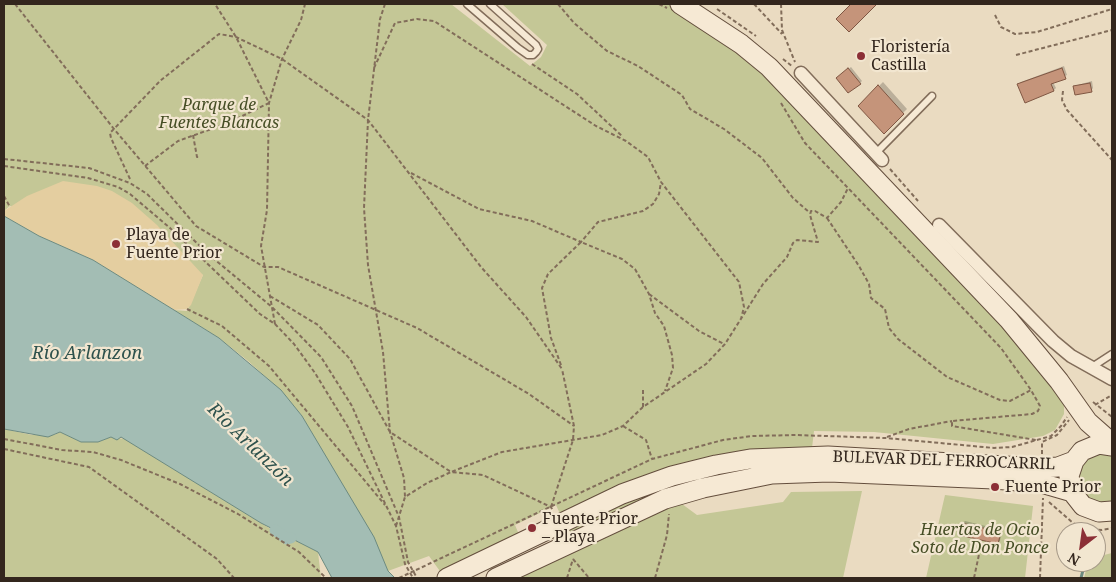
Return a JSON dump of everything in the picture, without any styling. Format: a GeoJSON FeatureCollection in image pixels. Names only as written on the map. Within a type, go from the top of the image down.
{"type":"FeatureCollection","features":[{"type":"Feature","properties":{"kind":"main road"},"geometry":{"type":"LineString","coordinates":[[676,8],[753,53],[1009,320],[1059,381],[1074,412],[1080,440],[1069,476],[1072,492],[1078,501],[1092,511],[1112,512]]}},
{"type":"Feature","properties":{"kind":"main road"},"geometry":{"type":"LineString","coordinates":[[1074,412],[1112,444]]}},
{"type":"Feature","properties":{"kind":"main road","name":"BULEVAR DEL FERROCARRIL"},"geometry":{"type":"LineString","coordinates":[[447,578],[622,494],[672,476],[716,465],[750,459],[828,456],[1034,468],[1058,467],[1092,446],[1112,444]]}},
{"type":"Feature","properties":{"kind":"main road","name":"BULEVAR DEL FERROCARRIL"},"geometry":{"type":"LineString","coordinates":[[496,578],[665,499],[712,486],[772,474],[829,472],[994,479],[1041,483],[1072,492]]}},
{"type":"Feature","properties":{"kind":"street"},"geometry":{"type":"LineString","coordinates":[[801,73],[812,113]]}},
{"type":"Feature","properties":{"kind":"street"},"geometry":{"type":"LineString","coordinates":[[801,73],[879,156]]}},
{"type":"Feature","properties":{"kind":"street"},"geometry":{"type":"LineString","coordinates":[[939,225],[1045,333],[1071,356],[1112,379]]}},
{"type":"Feature","properties":{"kind":"lane"},"geometry":{"type":"LineString","coordinates":[[467,4],[528,55],[533,55],[538,49],[536,45],[490,4]]}},
{"type":"Feature","properties":{"kind":"lane"},"geometry":{"type":"LineString","coordinates":[[879,156],[932,96]]}},
{"type":"Feature","properties":{"kind":"lane"},"geometry":{"type":"LineString","coordinates":[[1090,368],[1112,354]]}},
{"type":"Feature","properties":{"kind":"path"},"geometry":{"type":"LineString","coordinates":[[15,4],[114,129],[196,226],[264,267],[278,267],[316,285],[376,308],[417,328],[528,394],[574,426]]}},
{"type":"Feature","properties":{"kind":"path"},"geometry":{"type":"LineString","coordinates":[[215,4],[236,37],[269,103]]}},
{"type":"Feature","properties":{"kind":"path"},"geometry":{"type":"LineString","coordinates":[[275,324],[262,246],[267,210],[269,103],[282,58],[300,20],[305,4]]}},
{"type":"Feature","properties":{"kind":"path"},"geometry":{"type":"LineString","coordinates":[[386,4],[380,19],[368,120],[364,208],[368,265],[383,352],[390,432]]}},
{"type":"Feature","properties":{"kind":"path"},"geometry":{"type":"LineString","coordinates":[[406,497],[427,483],[502,452],[602,435],[623,426],[643,406],[706,364],[725,344],[763,284],[787,257],[793,243],[797,240],[818,242],[810,213],[793,198],[762,158],[724,129],[690,109],[682,95],[638,66],[607,51],[574,23],[558,4]]}},
{"type":"Feature","properties":{"kind":"path"},"geometry":{"type":"LineString","coordinates":[[659,4],[676,8]]}},
{"type":"Feature","properties":{"kind":"path"},"geometry":{"type":"LineString","coordinates":[[754,4],[784,36],[801,73]]}},
{"type":"Feature","properties":{"kind":"path"},"geometry":{"type":"LineString","coordinates":[[782,4],[784,36]]}},
{"type":"Feature","properties":{"kind":"path"},"geometry":{"type":"LineString","coordinates":[[995,15],[1002,27],[1015,34],[1038,32],[1112,8]]}},
{"type":"Feature","properties":{"kind":"path"},"geometry":{"type":"LineString","coordinates":[[374,68],[395,23],[417,19],[434,21],[596,126],[626,140]]}},
{"type":"Feature","properties":{"kind":"path"},"geometry":{"type":"LineString","coordinates":[[1016,55],[1112,30]]}},
{"type":"Feature","properties":{"kind":"path"},"geometry":{"type":"LineString","coordinates":[[130,179],[110,133],[160,81],[219,34],[236,37],[282,58],[368,120],[482,268],[526,317],[562,369]]}},
{"type":"Feature","properties":{"kind":"path"},"geometry":{"type":"LineString","coordinates":[[528,55],[533,66],[577,94],[626,140],[648,157],[661,182],[739,282],[744,307],[741,320]]}},
{"type":"Feature","properties":{"kind":"path"},"geometry":{"type":"LineString","coordinates":[[1063,91],[1062,100],[1067,110],[1112,160]]}},
{"type":"Feature","properties":{"kind":"path"},"geometry":{"type":"LineString","coordinates":[[780,102],[805,143],[1001,348],[1040,406],[1038,411],[1032,414],[952,421],[908,429],[886,438]]}},
{"type":"Feature","properties":{"kind":"path"},"geometry":{"type":"LineString","coordinates":[[146,166],[178,141],[228,123],[269,103]]}},
{"type":"Feature","properties":{"kind":"path"},"geometry":{"type":"LineString","coordinates":[[193,135],[196,144],[196,157],[199,157]]}},
{"type":"Feature","properties":{"kind":"path"},"geometry":{"type":"LineString","coordinates":[[879,156],[920,203]]}},
{"type":"Feature","properties":{"kind":"path"},"geometry":{"type":"LineString","coordinates":[[4,159],[89,168],[130,183],[147,194],[208,254],[272,307],[321,357],[340,384],[365,432],[399,517],[408,562],[417,578]]}},
{"type":"Feature","properties":{"kind":"path"},"geometry":{"type":"LineString","coordinates":[[4,166],[88,178],[118,187],[130,194],[170,228],[260,314],[275,324],[294,344],[334,402],[371,470],[396,526],[405,564],[413,578]]}},
{"type":"Feature","properties":{"kind":"path"},"geometry":{"type":"LineString","coordinates":[[409,172],[479,209],[532,222],[622,259],[635,269],[649,294],[654,313],[664,326],[672,355],[673,368],[665,391]]}},
{"type":"Feature","properties":{"kind":"path"},"geometry":{"type":"LineString","coordinates":[[399,578],[551,507],[573,440],[574,426],[562,369],[551,338],[542,288],[548,274],[581,242],[598,222],[643,211],[653,204],[659,194],[661,182]]}},
{"type":"Feature","properties":{"kind":"path"},"geometry":{"type":"LineString","coordinates":[[827,218],[841,202],[848,188]]}},
{"type":"Feature","properties":{"kind":"path"},"geometry":{"type":"LineString","coordinates":[[4,196],[10,206]]}},
{"type":"Feature","properties":{"kind":"path"},"geometry":{"type":"LineString","coordinates":[[810,213],[816,211],[827,218],[860,266],[868,284],[871,298],[885,309],[889,328],[898,339],[947,377],[1000,400],[1010,401],[1031,390]]}},
{"type":"Feature","properties":{"kind":"path"},"geometry":{"type":"LineString","coordinates":[[649,294],[699,330],[725,344]]}},
{"type":"Feature","properties":{"kind":"path"},"geometry":{"type":"LineString","coordinates":[[270,296],[318,324],[350,359],[390,432],[404,478],[406,497],[396,526]]}},
{"type":"Feature","properties":{"kind":"path"},"geometry":{"type":"LineString","coordinates":[[187,309],[222,326],[268,366],[387,509]]}},
{"type":"Feature","properties":{"kind":"path"},"geometry":{"type":"LineString","coordinates":[[642,390],[643,406]]}},
{"type":"Feature","properties":{"kind":"path"},"geometry":{"type":"LineString","coordinates":[[1112,395],[1096,405],[1112,417]]}},
{"type":"Feature","properties":{"kind":"path"},"geometry":{"type":"LineString","coordinates":[[952,421],[952,426],[1036,440],[1056,432],[1074,412]]}},
{"type":"Feature","properties":{"kind":"path"},"geometry":{"type":"LineString","coordinates":[[1041,462],[1042,442],[1057,435],[1074,412]]}},
{"type":"Feature","properties":{"kind":"path"},"geometry":{"type":"LineString","coordinates":[[623,426],[646,440],[652,459]]}},
{"type":"Feature","properties":{"kind":"path"},"geometry":{"type":"LineString","coordinates":[[390,432],[451,472],[483,475],[551,507]]}},
{"type":"Feature","properties":{"kind":"path"},"geometry":{"type":"LineString","coordinates":[[4,438],[62,450],[93,452],[121,460],[180,484],[238,514],[299,552],[326,578]]}},
{"type":"Feature","properties":{"kind":"path"},"geometry":{"type":"LineString","coordinates":[[4,449],[89,467],[217,559],[234,578]]}},
{"type":"Feature","properties":{"kind":"path"},"geometry":{"type":"LineString","coordinates":[[1040,490],[1043,500],[1040,578]]}},
{"type":"Feature","properties":{"kind":"path"},"geometry":{"type":"LineString","coordinates":[[655,578],[670,519],[667,507]]}},
{"type":"Feature","properties":{"kind":"path"},"geometry":{"type":"LineString","coordinates":[[974,578],[981,545]]}},
{"type":"Feature","properties":{"kind":"path"},"geometry":{"type":"LineString","coordinates":[[567,578],[573,559],[590,578]]}},
{"type":"Feature","properties":{"kind":"green space","name":"Parque de Fuentes Blancas"},"geometry":{"type":"Polygon","coordinates":[[[4,4],[451,4],[530,66],[541,57],[547,45],[502,4],[670,4],[726,40],[778,86],[996,320],[1051,382],[1064,403],[1064,414],[1055,430],[1043,436],[993,444],[874,432],[814,431],[812,448],[561,516],[556,505],[515,525],[520,537],[442,574],[429,556],[388,571],[302,416],[280,390],[248,361],[219,338],[174,310],[187,311],[203,275],[10,206],[4,211],[4,4]]]}},
{"type":"Feature","properties":{"kind":"green space"},"geometry":{"type":"Polygon","coordinates":[[[4,429],[32,435],[54,435],[60,432],[81,442],[98,442],[111,437],[125,439],[287,539],[291,538],[318,552],[321,578],[4,578],[4,429]]]}},
{"type":"Feature","properties":{"kind":"green space"},"geometry":{"type":"Polygon","coordinates":[[[1112,453],[1112,504],[1107,506],[1082,497],[1077,471],[1089,455],[1112,453]]]}},
{"type":"Feature","properties":{"kind":"green space"},"geometry":{"type":"Polygon","coordinates":[[[745,467],[774,468],[571,534],[568,528],[661,487],[745,467]]]}},
{"type":"Feature","properties":{"kind":"green space"},"geometry":{"type":"Polygon","coordinates":[[[862,491],[843,578],[516,578],[651,514],[682,504],[697,515],[783,502],[791,492],[862,491]]]}},
{"type":"Feature","properties":{"kind":"green space","name":"Huertas de Ocio Soto de Don Ponce"},"geometry":{"type":"Polygon","coordinates":[[[945,495],[1033,506],[1025,578],[926,578],[945,495]]]}},
{"type":"Feature","properties":{"kind":"green space"},"geometry":{"type":"Polygon","coordinates":[[[1112,553],[1112,578],[1084,578],[1086,572],[1106,572],[1106,554],[1112,553]]]}},
{"type":"Feature","properties":{"kind":"sand","name":"Playa de Fuente Prior"},"geometry":{"type":"Polygon","coordinates":[[[63,181],[97,186],[112,191],[132,203],[157,225],[203,275],[191,305],[187,309],[174,310],[93,260],[39,236],[4,216],[4,211],[27,196],[63,181]]]}},
{"type":"Feature","properties":{"kind":"water","name":"Río Arlanzon"},"geometry":{"type":"Polygon","coordinates":[[[4,216],[39,236],[93,260],[219,338],[281,390],[302,416],[374,537],[388,571],[395,578],[332,578],[318,552],[261,523],[121,437],[117,440],[111,437],[98,442],[81,442],[60,432],[48,437],[4,429],[4,216]]]}},
{"type":"Feature","properties":{"kind":"building"},"geometry":{"type":"Polygon","coordinates":[[[851,4],[877,4],[849,32],[836,19],[851,4]]]}},
{"type":"Feature","properties":{"kind":"building"},"geometry":{"type":"Polygon","coordinates":[[[848,68],[861,84],[848,93],[836,78],[848,68]]]}},
{"type":"Feature","properties":{"kind":"building"},"geometry":{"type":"Polygon","coordinates":[[[1062,68],[1066,79],[1051,84],[1054,91],[1025,103],[1017,84],[1062,68]]]}},
{"type":"Feature","properties":{"kind":"building"},"geometry":{"type":"Polygon","coordinates":[[[1090,83],[1092,92],[1075,95],[1073,86],[1090,83]]]}},
{"type":"Feature","properties":{"kind":"building"},"geometry":{"type":"Polygon","coordinates":[[[878,85],[904,114],[884,134],[858,106],[878,85]]]}},
{"type":"Feature","properties":{"kind":"building"},"geometry":{"type":"Polygon","coordinates":[[[961,523],[1001,532],[998,544],[959,535],[961,523]]]}},
{"type":"Feature","properties":{"kind":"waterway"},"geometry":{"type":"LineString","coordinates":[[275,530],[287,539],[291,538]]}},
{"type":"Feature","properties":{"kind":"waterway"},"geometry":{"type":"LineString","coordinates":[[1081,578],[1082,572]]}},
{"type":"Feature","properties":{"kind":"place","name":"Floristería Castilla"},"geometry":{"type":"Point","coordinates":[861,56]}},
{"type":"Feature","properties":{"kind":"place","name":"Playa de Fuente Prior"},"geometry":{"type":"Point","coordinates":[116,244]}},
{"type":"Feature","properties":{"kind":"place","name":"Fuente Prior"},"geometry":{"type":"Point","coordinates":[995,487]}},
{"type":"Feature","properties":{"kind":"place","name":"Fuente Prior – Playa"},"geometry":{"type":"Point","coordinates":[532,528]}},
{"type":"Feature","properties":{"kind":"water label","name":"Río Arlanzón"},"geometry":{"type":"Point","coordinates":[250,445]}}]}
